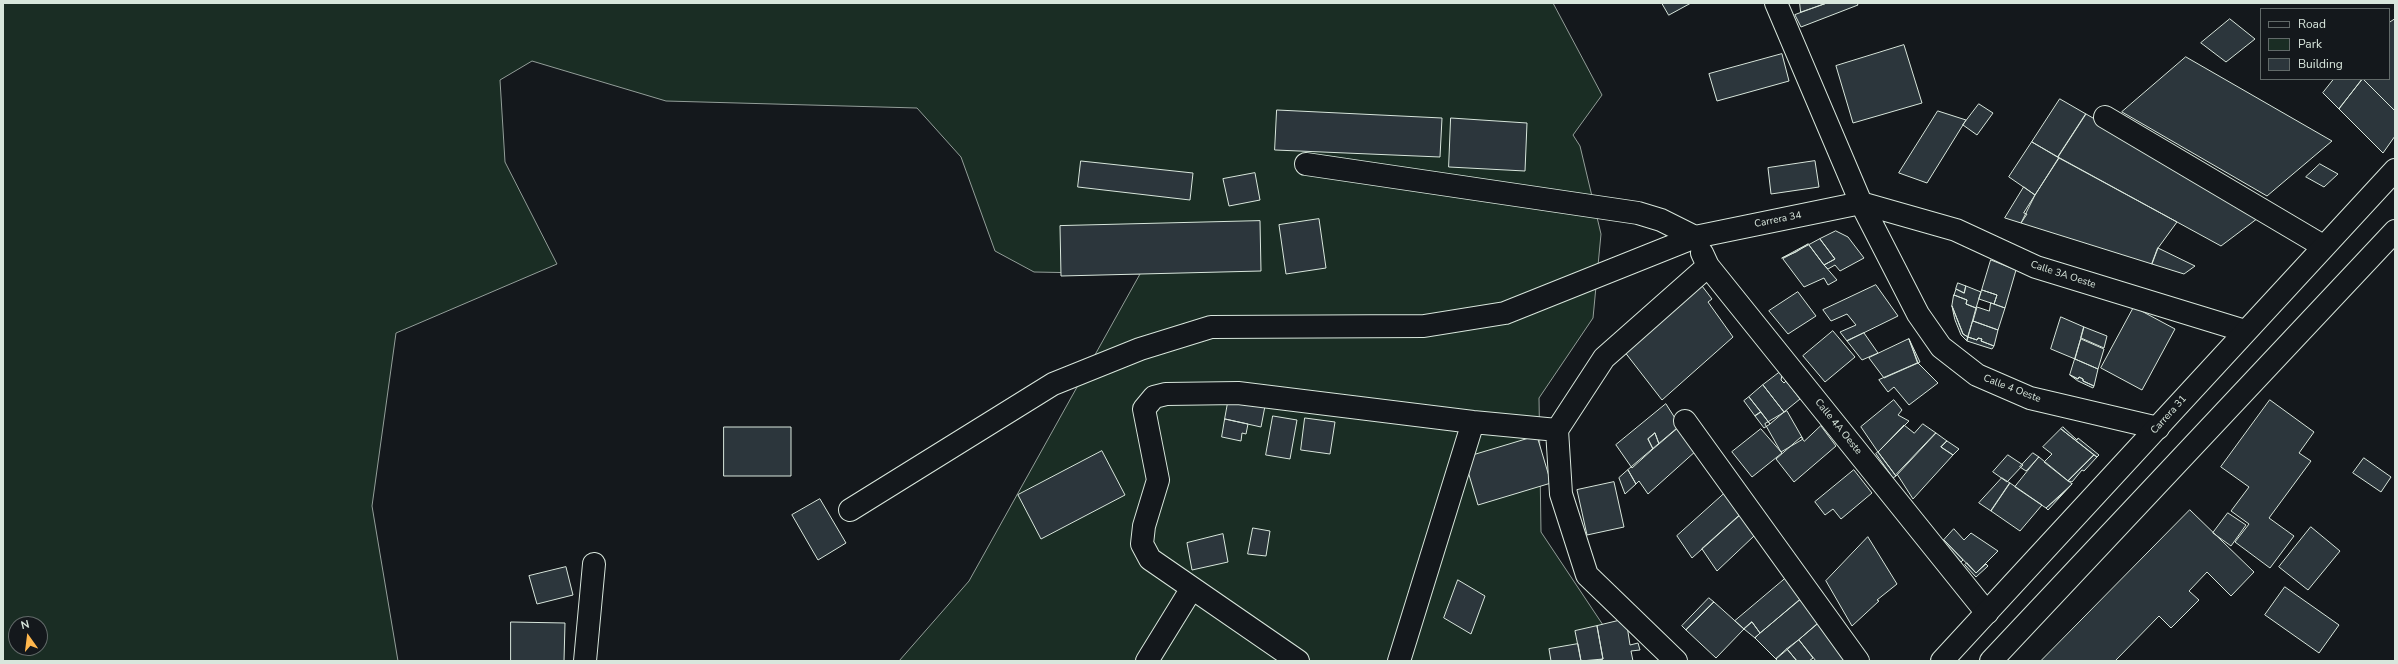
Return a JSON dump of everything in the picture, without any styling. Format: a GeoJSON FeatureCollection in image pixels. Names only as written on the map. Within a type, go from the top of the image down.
{"type":"FeatureCollection","features":[{"type":"Feature","properties":{"kind":"main road","name":"Calle 4 Oeste"},"geometry":{"type":"LineString","coordinates":[[1776,3],[1862,203],[1918,314],[1941,348],[1977,375],[2030,398],[2158,428]]}},
{"type":"Feature","properties":{"kind":"main road"},"geometry":{"type":"LineString","coordinates":[[2105,117],[2323,246]]}},
{"type":"Feature","properties":{"kind":"main road"},"geometry":{"type":"LineString","coordinates":[[1306,164],[1638,213],[1661,220],[1695,237]]}},
{"type":"Feature","properties":{"kind":"main road","name":"Carrera 31"},"geometry":{"type":"LineString","coordinates":[[1942,661],[2158,428],[2323,246],[2395,170]]}},
{"type":"Feature","properties":{"kind":"main road","name":"Carrera 34"},"geometry":{"type":"LineString","coordinates":[[850,510],[1053,384],[1140,349],[1211,327],[1424,326],[1505,313],[1695,237],[1862,203]]}},
{"type":"Feature","properties":{"kind":"main road","name":"Calle 3A Oeste"},"geometry":{"type":"LineString","coordinates":[[1862,203],[1956,230],[2036,267],[2245,331]]}},
{"type":"Feature","properties":{"kind":"main road"},"geometry":{"type":"LineString","coordinates":[[1991,661],[2395,231]]}},
{"type":"Feature","properties":{"kind":"main road","name":"Calle 4A Oeste"},"geometry":{"type":"LineString","coordinates":[[1695,237],[1708,266],[1987,612]]}},
{"type":"Feature","properties":{"kind":"main road"},"geometry":{"type":"LineString","coordinates":[[1676,661],[1586,575],[1562,494],[1557,430],[1604,358],[1708,266]]}},
{"type":"Feature","properties":{"kind":"main road"},"geometry":{"type":"LineString","coordinates":[[1298,661],[1150,559],[1142,544],[1144,526],[1158,480],[1144,409],[1154,397],[1166,394],[1238,393],[1472,422],[1557,430]]}},
{"type":"Feature","properties":{"kind":"main road"},"geometry":{"type":"LineString","coordinates":[[1685,421],[1858,661]]}},
{"type":"Feature","properties":{"kind":"main road"},"geometry":{"type":"LineString","coordinates":[[1399,661],[1472,422]]}},
{"type":"Feature","properties":{"kind":"main road"},"geometry":{"type":"LineString","coordinates":[[585,661],[594,564]]}},
{"type":"Feature","properties":{"kind":"main road"},"geometry":{"type":"LineString","coordinates":[[1147,661],[1192,588]]}},
{"type":"Feature","properties":{"kind":"green space"},"geometry":{"type":"Polygon","coordinates":[[[3,3],[1553,3],[1602,95],[1573,135],[1580,146],[1601,234],[1593,318],[1539,398],[1541,532],[1627,661],[899,661],[969,581],[1140,274],[1034,272],[995,251],[961,157],[917,108],[666,101],[532,61],[500,80],[505,162],[557,264],[396,333],[372,506],[398,661],[3,661],[3,3]]]}},
{"type":"Feature","properties":{"kind":"building"},"geometry":{"type":"Polygon","coordinates":[[[1662,3],[1691,3],[1669,15],[1662,3]]]}},
{"type":"Feature","properties":{"kind":"building"},"geometry":{"type":"Polygon","coordinates":[[[1800,3],[1827,3],[1801,12],[1800,3]]]}},
{"type":"Feature","properties":{"kind":"building"},"geometry":{"type":"Polygon","coordinates":[[[1827,3],[1857,3],[1858,5],[1801,27],[1795,15],[1827,3]]]}},
{"type":"Feature","properties":{"kind":"building"},"geometry":{"type":"Polygon","coordinates":[[[2230,19],[2255,39],[2226,62],[2201,43],[2230,19]]]}},
{"type":"Feature","properties":{"kind":"building"},"geometry":{"type":"Polygon","coordinates":[[[2395,19],[2395,111],[2364,80],[2390,80],[2390,22],[2395,19]]]}},
{"type":"Feature","properties":{"kind":"building"},"geometry":{"type":"Polygon","coordinates":[[[1904,45],[1922,103],[1853,123],[1836,66],[1904,45]]]}},
{"type":"Feature","properties":{"kind":"building"},"geometry":{"type":"Polygon","coordinates":[[[1782,54],[1789,81],[1717,101],[1709,74],[1782,54]]]}},
{"type":"Feature","properties":{"kind":"building"},"geometry":{"type":"Polygon","coordinates":[[[2186,57],[2332,141],[2267,196],[2122,112],[2186,57]]]}},
{"type":"Feature","properties":{"kind":"building"},"geometry":{"type":"Polygon","coordinates":[[[2333,80],[2361,80],[2339,109],[2323,93],[2333,80]]]}},
{"type":"Feature","properties":{"kind":"building"},"geometry":{"type":"Polygon","coordinates":[[[2362,80],[2364,80],[2395,111],[2395,136],[2383,153],[2339,109],[2362,80]]]}},
{"type":"Feature","properties":{"kind":"building"},"geometry":{"type":"Polygon","coordinates":[[[2060,99],[2086,114],[2058,157],[2032,142],[2060,99]]]}},
{"type":"Feature","properties":{"kind":"building"},"geometry":{"type":"Polygon","coordinates":[[[1979,104],[1993,113],[1977,135],[1963,125],[1979,104]]]}},
{"type":"Feature","properties":{"kind":"building"},"geometry":{"type":"Polygon","coordinates":[[[1277,110],[1442,118],[1440,157],[1275,150],[1277,110]]]}},
{"type":"Feature","properties":{"kind":"building"},"geometry":{"type":"Polygon","coordinates":[[[1938,111],[1966,120],[1927,183],[1899,173],[1938,111]]]}},
{"type":"Feature","properties":{"kind":"building"},"geometry":{"type":"Polygon","coordinates":[[[2086,114],[2262,215],[2221,246],[2058,157],[2086,114]]]}},
{"type":"Feature","properties":{"kind":"building"},"geometry":{"type":"Polygon","coordinates":[[[1451,118],[1527,123],[1525,171],[1449,167],[1451,118]]]}},
{"type":"Feature","properties":{"kind":"building"},"geometry":{"type":"Polygon","coordinates":[[[2032,142],[2059,158],[2035,195],[2009,177],[2032,142]]]}},
{"type":"Feature","properties":{"kind":"building"},"geometry":{"type":"Polygon","coordinates":[[[2059,158],[2177,222],[2158,248],[2152,264],[2021,223],[2027,214],[2024,213],[2059,158]]]}},
{"type":"Feature","properties":{"kind":"building"},"geometry":{"type":"Polygon","coordinates":[[[1081,161],[1193,173],[1190,200],[1078,187],[1081,161]]]}},
{"type":"Feature","properties":{"kind":"building"},"geometry":{"type":"Polygon","coordinates":[[[1815,161],[1819,187],[1771,194],[1768,168],[1815,161]]]}},
{"type":"Feature","properties":{"kind":"building"},"geometry":{"type":"Polygon","coordinates":[[[2320,164],[2338,174],[2324,187],[2306,177],[2320,164]]]}},
{"type":"Feature","properties":{"kind":"building"},"geometry":{"type":"Polygon","coordinates":[[[1255,173],[1260,200],[1229,206],[1223,179],[1255,173]]]}},
{"type":"Feature","properties":{"kind":"building"},"geometry":{"type":"Polygon","coordinates":[[[2024,187],[2035,195],[2021,223],[2005,218],[2024,187]]]}},
{"type":"Feature","properties":{"kind":"building"},"geometry":{"type":"Polygon","coordinates":[[[1319,219],[1326,268],[1286,274],[1279,225],[1319,219]]]}},
{"type":"Feature","properties":{"kind":"building"},"geometry":{"type":"Polygon","coordinates":[[[1260,221],[1261,271],[1061,276],[1060,226],[1260,221]]]}},
{"type":"Feature","properties":{"kind":"building"},"geometry":{"type":"Polygon","coordinates":[[[1836,231],[1848,237],[1864,258],[1840,271],[1835,265],[1828,269],[1824,265],[1835,259],[1820,239],[1836,231]]]}},
{"type":"Feature","properties":{"kind":"building"},"geometry":{"type":"Polygon","coordinates":[[[1820,239],[1835,259],[1824,265],[1809,245],[1820,239]]]}},
{"type":"Feature","properties":{"kind":"building"},"geometry":{"type":"Polygon","coordinates":[[[1808,244],[1796,252],[1782,258],[1808,244]]]}},
{"type":"Feature","properties":{"kind":"building"},"geometry":{"type":"Polygon","coordinates":[[[1809,245],[1837,280],[1828,285],[1824,278],[1804,287],[1783,259],[1809,245]]]}},
{"type":"Feature","properties":{"kind":"building"},"geometry":{"type":"Polygon","coordinates":[[[2158,248],[2195,266],[2184,274],[2152,264],[2158,248]]]}},
{"type":"Feature","properties":{"kind":"building"},"geometry":{"type":"Polygon","coordinates":[[[1991,260],[2016,270],[2005,308],[1994,304],[1997,295],[1982,290],[1991,260]]]}},
{"type":"Feature","properties":{"kind":"building"},"geometry":{"type":"Polygon","coordinates":[[[1699,282],[1712,299],[1708,302],[1733,337],[1662,400],[1624,351],[1699,282]]]}},
{"type":"Feature","properties":{"kind":"building"},"geometry":{"type":"Polygon","coordinates":[[[1958,283],[1966,286],[1964,293],[1956,289],[1958,283]]]}},
{"type":"Feature","properties":{"kind":"building"},"geometry":{"type":"Polygon","coordinates":[[[1876,285],[1898,316],[1847,341],[1840,332],[1856,325],[1847,314],[1831,321],[1823,310],[1876,285]]]}},
{"type":"Feature","properties":{"kind":"building"},"geometry":{"type":"Polygon","coordinates":[[[1966,286],[1981,292],[1976,308],[1966,304],[1967,300],[1954,295],[1956,289],[1964,293],[1966,286]]]}},
{"type":"Feature","properties":{"kind":"building"},"geometry":{"type":"Polygon","coordinates":[[[1982,290],[1997,295],[1994,304],[1979,299],[1982,290]]]}},
{"type":"Feature","properties":{"kind":"building"},"geometry":{"type":"Polygon","coordinates":[[[1798,292],[1816,316],[1788,334],[1769,311],[1798,292]]]}},
{"type":"Feature","properties":{"kind":"building"},"geometry":{"type":"Polygon","coordinates":[[[1954,295],[1967,300],[1966,304],[1976,308],[1968,337],[1963,334],[1952,306],[1954,295]]]}},
{"type":"Feature","properties":{"kind":"building"},"geometry":{"type":"Polygon","coordinates":[[[1991,303],[2005,308],[1998,330],[1973,321],[1977,307],[1989,311],[1991,303]]]}},
{"type":"Feature","properties":{"kind":"building"},"geometry":{"type":"Polygon","coordinates":[[[1952,306],[1963,334],[1968,337],[1967,341],[1961,335],[1955,320],[1952,306]]]}},
{"type":"Feature","properties":{"kind":"building"},"geometry":{"type":"Polygon","coordinates":[[[2134,307],[2175,329],[2142,390],[2101,368],[2134,307]]]}},
{"type":"Feature","properties":{"kind":"building"},"geometry":{"type":"Polygon","coordinates":[[[2061,317],[2084,327],[2075,359],[2051,349],[2061,317]]]}},
{"type":"Feature","properties":{"kind":"building"},"geometry":{"type":"Polygon","coordinates":[[[1973,321],[1998,330],[1994,346],[1981,341],[1982,339],[1978,338],[1977,340],[1968,337],[1973,321]]]}},
{"type":"Feature","properties":{"kind":"building"},"geometry":{"type":"Polygon","coordinates":[[[2084,327],[2107,336],[2104,348],[2081,338],[2084,327]]]}},
{"type":"Feature","properties":{"kind":"building"},"geometry":{"type":"Polygon","coordinates":[[[1833,331],[1855,357],[1825,382],[1803,356],[1833,331]]]}},
{"type":"Feature","properties":{"kind":"building"},"geometry":{"type":"Polygon","coordinates":[[[1864,333],[1878,353],[1862,360],[1847,341],[1864,333]]]}},
{"type":"Feature","properties":{"kind":"building"},"geometry":{"type":"Polygon","coordinates":[[[1968,337],[1977,340],[1978,338],[1982,339],[1981,341],[1994,346],[1992,349],[1967,341],[1968,337]]]}},
{"type":"Feature","properties":{"kind":"building"},"geometry":{"type":"Polygon","coordinates":[[[1909,339],[1920,362],[1918,363],[1909,339]]]}},
{"type":"Feature","properties":{"kind":"building"},"geometry":{"type":"Polygon","coordinates":[[[1909,339],[1918,363],[1884,378],[1869,358],[1909,339]]]}},
{"type":"Feature","properties":{"kind":"building"},"geometry":{"type":"Polygon","coordinates":[[[2081,339],[2104,349],[2098,369],[2075,359],[2081,339]]]}},
{"type":"Feature","properties":{"kind":"building"},"geometry":{"type":"Polygon","coordinates":[[[2075,359],[2098,369],[2094,386],[2083,381],[2083,379],[2079,377],[2078,379],[2070,375],[2075,359]]]}},
{"type":"Feature","properties":{"kind":"building"},"geometry":{"type":"Polygon","coordinates":[[[1918,363],[1938,383],[1909,405],[1894,387],[1888,392],[1879,380],[1918,363]]]}},
{"type":"Feature","properties":{"kind":"building"},"geometry":{"type":"Polygon","coordinates":[[[1780,372],[1782,375],[1781,380],[1784,383],[1786,381],[1800,399],[1784,412],[1763,385],[1780,372]]]}},
{"type":"Feature","properties":{"kind":"building"},"geometry":{"type":"Polygon","coordinates":[[[2070,375],[2078,379],[2079,377],[2083,379],[2083,381],[2094,386],[2093,388],[2078,381],[2070,375]]]}},
{"type":"Feature","properties":{"kind":"building"},"geometry":{"type":"Polygon","coordinates":[[[1763,385],[1784,412],[1770,424],[1749,397],[1763,385]]]}},
{"type":"Feature","properties":{"kind":"building"},"geometry":{"type":"Polygon","coordinates":[[[1229,397],[1265,406],[1261,427],[1225,419],[1229,397]]]}},
{"type":"Feature","properties":{"kind":"building"},"geometry":{"type":"Polygon","coordinates":[[[1749,397],[1761,412],[1755,416],[1744,401],[1749,397]]]}},
{"type":"Feature","properties":{"kind":"building"},"geometry":{"type":"Polygon","coordinates":[[[1894,400],[1902,410],[1898,415],[1909,421],[1878,452],[1861,427],[1894,400]]]}},
{"type":"Feature","properties":{"kind":"building"},"geometry":{"type":"Polygon","coordinates":[[[2270,400],[2314,432],[2299,453],[2311,461],[2269,518],[2294,536],[2270,568],[2235,542],[2249,524],[2231,511],[2249,487],[2221,467],[2270,400]]]}},
{"type":"Feature","properties":{"kind":"building"},"geometry":{"type":"Polygon","coordinates":[[[1666,404],[1680,426],[1659,444],[1655,433],[1648,439],[1653,449],[1632,468],[1616,445],[1666,404]]]}},
{"type":"Feature","properties":{"kind":"building"},"geometry":{"type":"Polygon","coordinates":[[[1787,411],[1803,439],[1781,452],[1765,424],[1787,411]]]}},
{"type":"Feature","properties":{"kind":"building"},"geometry":{"type":"Polygon","coordinates":[[[1761,412],[1770,424],[1764,428],[1755,416],[1761,412]]]}},
{"type":"Feature","properties":{"kind":"building"},"geometry":{"type":"Polygon","coordinates":[[[1273,416],[1297,420],[1290,459],[1266,455],[1273,416]]]}},
{"type":"Feature","properties":{"kind":"building"},"geometry":{"type":"Polygon","coordinates":[[[1305,418],[1335,422],[1330,454],[1301,450],[1305,418]]]}},
{"type":"Feature","properties":{"kind":"building"},"geometry":{"type":"Polygon","coordinates":[[[1225,419],[1248,424],[1246,434],[1242,433],[1241,441],[1222,437],[1225,419]]]}},
{"type":"Feature","properties":{"kind":"building"},"geometry":{"type":"Polygon","coordinates":[[[1923,424],[1936,433],[1896,476],[1878,452],[1904,425],[1914,433],[1923,424]]]}},
{"type":"Feature","properties":{"kind":"building"},"geometry":{"type":"Polygon","coordinates":[[[1680,426],[1697,450],[1648,494],[1639,481],[1636,484],[1628,470],[1680,426]]]}},
{"type":"Feature","properties":{"kind":"building"},"geometry":{"type":"Polygon","coordinates":[[[1821,426],[1836,446],[1794,482],[1776,459],[1801,437],[1804,441],[1821,426]]]}},
{"type":"Feature","properties":{"kind":"building"},"geometry":{"type":"Polygon","coordinates":[[[724,427],[791,427],[791,476],[724,476],[724,427]]]}},
{"type":"Feature","properties":{"kind":"building"},"geometry":{"type":"Polygon","coordinates":[[[2063,427],[2077,440],[2078,438],[2099,455],[2097,457],[2061,429],[2063,427]]]}},
{"type":"Feature","properties":{"kind":"building"},"geometry":{"type":"Polygon","coordinates":[[[1761,429],[1782,453],[1752,477],[1732,452],[1761,429]]]}},
{"type":"Feature","properties":{"kind":"building"},"geometry":{"type":"Polygon","coordinates":[[[2061,429],[2094,455],[2068,481],[2044,462],[2052,454],[2043,447],[2061,429]]]}},
{"type":"Feature","properties":{"kind":"building"},"geometry":{"type":"Polygon","coordinates":[[[1655,433],[1659,444],[1653,449],[1648,439],[1655,433]]]}},
{"type":"Feature","properties":{"kind":"building"},"geometry":{"type":"Polygon","coordinates":[[[1936,433],[1947,441],[1941,447],[1953,455],[1913,499],[1897,474],[1936,433]]]}},
{"type":"Feature","properties":{"kind":"building"},"geometry":{"type":"Polygon","coordinates":[[[1537,436],[1551,483],[1478,505],[1464,458],[1537,436]]]}},
{"type":"Feature","properties":{"kind":"building"},"geometry":{"type":"Polygon","coordinates":[[[1947,441],[1959,449],[1953,455],[1941,447],[1947,441]]]}},
{"type":"Feature","properties":{"kind":"building"},"geometry":{"type":"Polygon","coordinates":[[[1102,451],[1125,495],[1041,539],[1018,495],[1102,451]]]}},
{"type":"Feature","properties":{"kind":"building"},"geometry":{"type":"Polygon","coordinates":[[[1878,452],[1896,476],[1893,478],[1876,454],[1878,452]]]}},
{"type":"Feature","properties":{"kind":"building"},"geometry":{"type":"Polygon","coordinates":[[[2033,453],[2039,457],[2026,471],[2020,467],[2033,453]]]}},
{"type":"Feature","properties":{"kind":"building"},"geometry":{"type":"Polygon","coordinates":[[[2008,455],[2023,465],[2007,482],[1993,472],[2008,455]]]}},
{"type":"Feature","properties":{"kind":"building"},"geometry":{"type":"Polygon","coordinates":[[[2094,455],[2097,457],[2084,471],[2082,470],[2072,482],[2068,481],[2094,455]]]}},
{"type":"Feature","properties":{"kind":"building"},"geometry":{"type":"Polygon","coordinates":[[[2039,457],[2072,484],[2046,508],[2015,487],[2039,457]]]}},
{"type":"Feature","properties":{"kind":"building"},"geometry":{"type":"Polygon","coordinates":[[[2364,458],[2391,477],[2381,492],[2353,473],[2364,458]]]}},
{"type":"Feature","properties":{"kind":"building"},"geometry":{"type":"Polygon","coordinates":[[[1628,470],[1636,484],[1625,494],[1619,478],[1628,470]]]}},
{"type":"Feature","properties":{"kind":"building"},"geometry":{"type":"Polygon","coordinates":[[[1854,470],[1872,493],[1841,519],[1833,509],[1825,515],[1815,502],[1854,470]]]}},
{"type":"Feature","properties":{"kind":"building"},"geometry":{"type":"Polygon","coordinates":[[[2002,478],[2010,483],[1991,511],[1979,503],[2002,478]]]}},
{"type":"Feature","properties":{"kind":"building"},"geometry":{"type":"Polygon","coordinates":[[[1614,482],[1624,527],[1587,535],[1577,490],[1614,482]]]}},
{"type":"Feature","properties":{"kind":"building"},"geometry":{"type":"Polygon","coordinates":[[[2010,483],[2042,505],[2020,531],[1991,511],[2010,483]]]}},
{"type":"Feature","properties":{"kind":"building"},"geometry":{"type":"Polygon","coordinates":[[[2072,484],[2048,510],[2046,508],[2059,497],[2072,484]]]}},
{"type":"Feature","properties":{"kind":"building"},"geometry":{"type":"Polygon","coordinates":[[[1725,493],[1740,515],[1692,558],[1677,536],[1725,493]]]}},
{"type":"Feature","properties":{"kind":"building"},"geometry":{"type":"Polygon","coordinates":[[[820,499],[846,543],[818,560],[792,515],[820,499]]]}},
{"type":"Feature","properties":{"kind":"building"},"geometry":{"type":"Polygon","coordinates":[[[2190,510],[2254,572],[2231,596],[2207,572],[2189,591],[2199,600],[2171,628],[2159,616],[2115,661],[2041,661],[2190,510]]]}},
{"type":"Feature","properties":{"kind":"building"},"geometry":{"type":"Polygon","coordinates":[[[2228,513],[2246,525],[2231,546],[2213,533],[2228,513]]]}},
{"type":"Feature","properties":{"kind":"building"},"geometry":{"type":"Polygon","coordinates":[[[1740,515],[1754,536],[1717,571],[1702,549],[1740,515]]]}},
{"type":"Feature","properties":{"kind":"building"},"geometry":{"type":"Polygon","coordinates":[[[2311,527],[2340,551],[2308,590],[2279,567],[2311,527]]]}},
{"type":"Feature","properties":{"kind":"building"},"geometry":{"type":"Polygon","coordinates":[[[1253,528],[1270,531],[1266,556],[1248,554],[1253,528]]]}},
{"type":"Feature","properties":{"kind":"building"},"geometry":{"type":"Polygon","coordinates":[[[1954,529],[1964,540],[1971,533],[1998,551],[1976,573],[1944,540],[1954,529]]]}},
{"type":"Feature","properties":{"kind":"building"},"geometry":{"type":"Polygon","coordinates":[[[1223,534],[1228,562],[1192,570],[1187,543],[1223,534]]]}},
{"type":"Feature","properties":{"kind":"building"},"geometry":{"type":"Polygon","coordinates":[[[1868,537],[1897,584],[1877,600],[1879,601],[1852,626],[1826,581],[1868,537]]]}},
{"type":"Feature","properties":{"kind":"building"},"geometry":{"type":"Polygon","coordinates":[[[1944,540],[1963,560],[1961,562],[1942,542],[1944,540]]]}},
{"type":"Feature","properties":{"kind":"building"},"geometry":{"type":"Polygon","coordinates":[[[1967,563],[1976,573],[1986,564],[1988,566],[1976,577],[1965,565],[1967,563]]]}},
{"type":"Feature","properties":{"kind":"building"},"geometry":{"type":"Polygon","coordinates":[[[566,567],[573,595],[537,604],[529,576],[566,567]]]}},
{"type":"Feature","properties":{"kind":"building"},"geometry":{"type":"Polygon","coordinates":[[[1786,578],[1802,598],[1760,633],[1752,622],[1744,629],[1735,621],[1786,578]]]}},
{"type":"Feature","properties":{"kind":"building"},"geometry":{"type":"Polygon","coordinates":[[[1458,580],[1485,596],[1471,634],[1444,618],[1458,580]]]}},
{"type":"Feature","properties":{"kind":"building"},"geometry":{"type":"Polygon","coordinates":[[[2285,587],[2339,625],[2319,653],[2265,615],[2285,587]]]}},
{"type":"Feature","properties":{"kind":"building"},"geometry":{"type":"Polygon","coordinates":[[[1709,598],[1714,602],[1686,630],[1682,626],[1709,598]]]}},
{"type":"Feature","properties":{"kind":"building"},"geometry":{"type":"Polygon","coordinates":[[[1802,598],[1822,620],[1776,659],[1755,638],[1802,598]]]}},
{"type":"Feature","properties":{"kind":"building"},"geometry":{"type":"Polygon","coordinates":[[[1714,602],[1744,629],[1716,658],[1686,630],[1714,602]]]}},
{"type":"Feature","properties":{"kind":"building"},"geometry":{"type":"Polygon","coordinates":[[[1626,619],[1630,645],[1638,643],[1640,650],[1631,651],[1633,661],[1595,661],[1603,659],[1597,626],[1626,619]]]}},
{"type":"Feature","properties":{"kind":"building"},"geometry":{"type":"Polygon","coordinates":[[[1822,620],[1854,661],[1816,661],[1799,640],[1822,620]]]}},
{"type":"Feature","properties":{"kind":"building"},"geometry":{"type":"Polygon","coordinates":[[[511,622],[565,623],[564,661],[511,661],[511,622]]]}},
{"type":"Feature","properties":{"kind":"building"},"geometry":{"type":"Polygon","coordinates":[[[1752,622],[1760,633],[1755,638],[1744,629],[1752,622]]]}},
{"type":"Feature","properties":{"kind":"building"},"geometry":{"type":"Polygon","coordinates":[[[1597,626],[1603,659],[1581,661],[1575,631],[1597,626]]]}},
{"type":"Feature","properties":{"kind":"building"},"geometry":{"type":"Polygon","coordinates":[[[1799,640],[1813,658],[1809,661],[1797,661],[1787,649],[1799,640]]]}},
{"type":"Feature","properties":{"kind":"building"},"geometry":{"type":"Polygon","coordinates":[[[1578,644],[1581,661],[1551,661],[1549,649],[1578,644]]]}},
{"type":"Feature","properties":{"kind":"building"},"geometry":{"type":"Polygon","coordinates":[[[1787,649],[1797,661],[1778,661],[1776,659],[1787,649]]]}}]}
